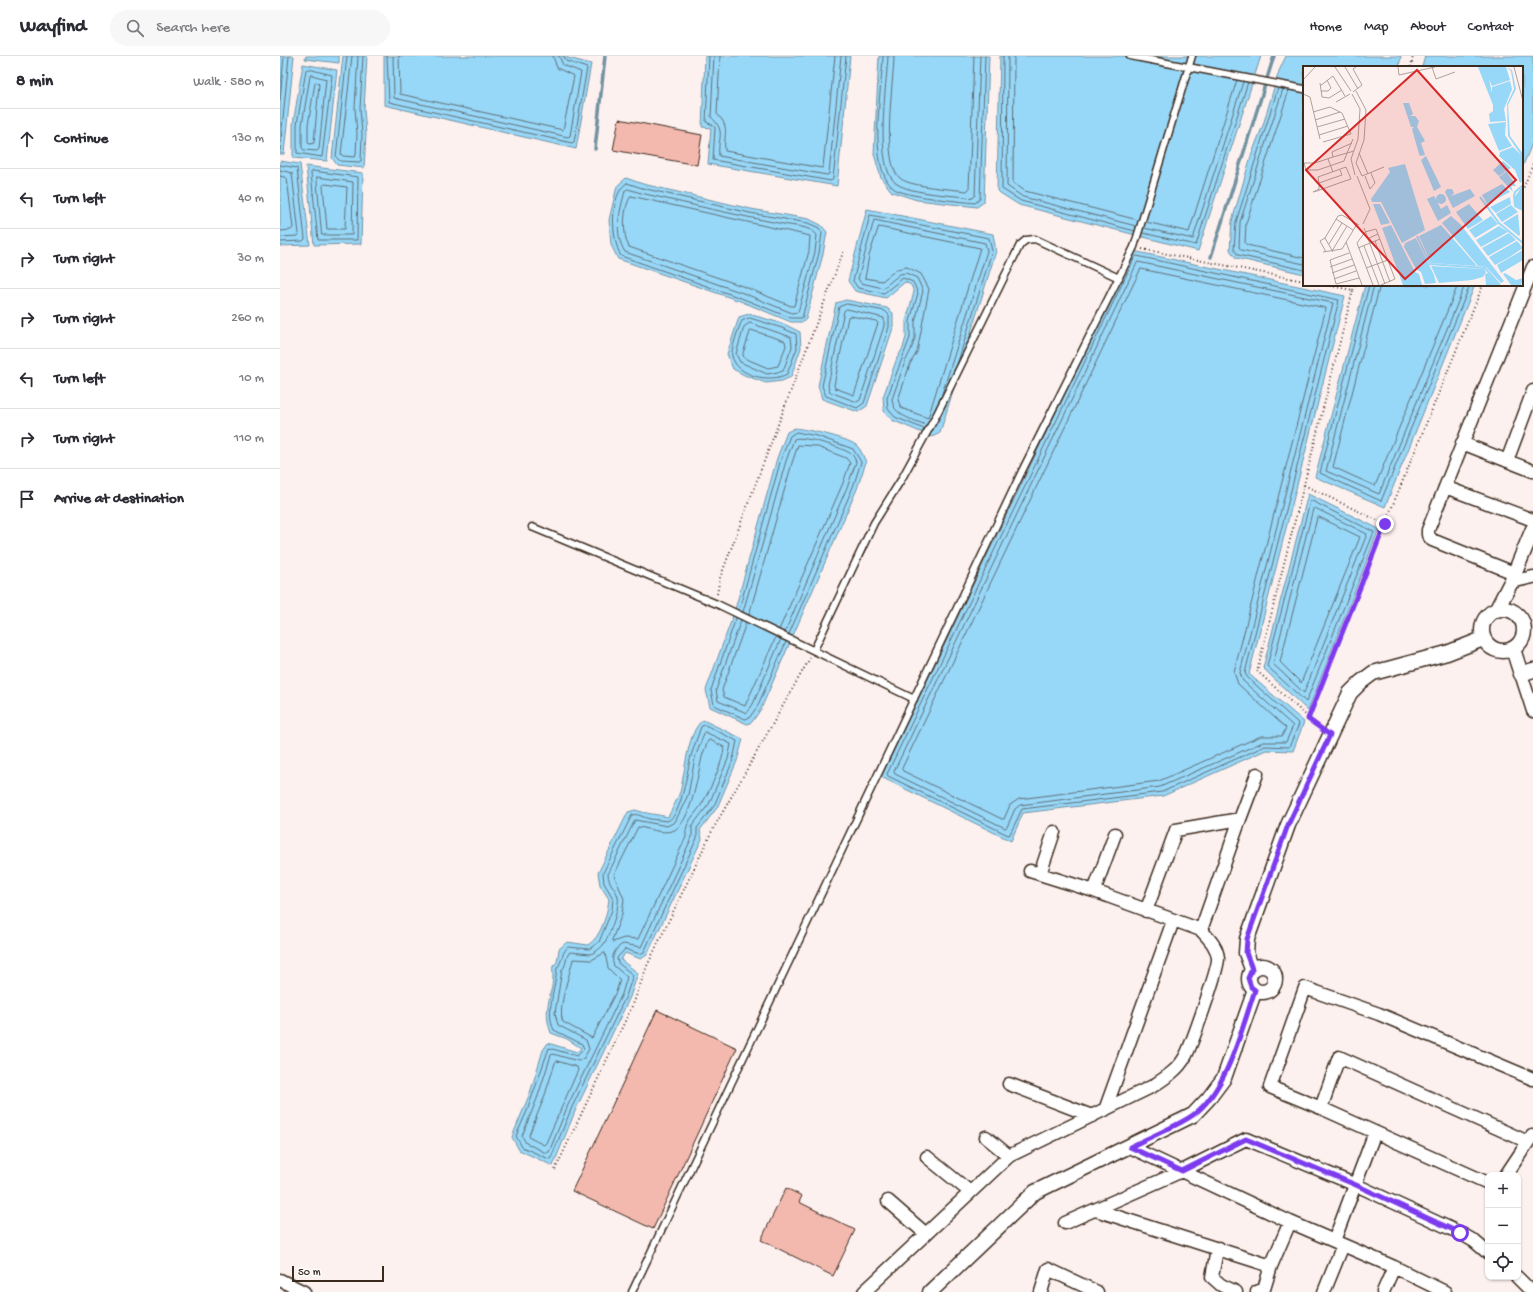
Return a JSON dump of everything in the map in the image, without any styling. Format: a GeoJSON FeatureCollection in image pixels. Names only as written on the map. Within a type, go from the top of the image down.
{"type":"FeatureCollection","features":[{"type":"Feature","properties":{"kind":"street"},"geometry":{"type":"LineString","coordinates":[[1532,273],[1462,443],[1428,530],[1428,535],[1432,540],[1512,578],[1533,577]]}},
{"type":"Feature","properties":{"kind":"street"},"geometry":{"type":"LineString","coordinates":[[1506,461],[1533,391]]}},
{"type":"Feature","properties":{"kind":"street"},"geometry":{"type":"LineString","coordinates":[[1462,443],[1533,472]]}},
{"type":"Feature","properties":{"kind":"street"},"geometry":{"type":"LineString","coordinates":[[1445,487],[1533,520]]}},
{"type":"Feature","properties":{"kind":"street"},"geometry":{"type":"LineString","coordinates":[[1497,609],[1510,610],[1516,614],[1524,626],[1522,639],[1513,649],[1499,651],[1493,649],[1483,639],[1482,625],[1485,618],[1497,609],[1533,529]]}},
{"type":"Feature","properties":{"kind":"street"},"geometry":{"type":"LineString","coordinates":[[1252,969],[1246,953],[1247,939],[1288,825],[1350,693],[1373,673],[1447,653],[1483,639]]}},
{"type":"Feature","properties":{"kind":"street"},"geometry":{"type":"LineString","coordinates":[[1513,649],[1527,672],[1533,711]]}},
{"type":"Feature","properties":{"kind":"street"},"geometry":{"type":"LineString","coordinates":[[1201,930],[1257,774]]}},
{"type":"Feature","properties":{"kind":"street"},"geometry":{"type":"LineString","coordinates":[[1146,911],[1176,830],[1240,819]]}},
{"type":"Feature","properties":{"kind":"street"},"geometry":{"type":"LineString","coordinates":[[864,1292],[1009,1156],[1153,1086],[1170,1074],[1185,1057],[1216,973],[1218,958],[1213,943],[1201,930],[1094,891],[1035,873],[1054,832]]}},
{"type":"Feature","properties":{"kind":"street"},"geometry":{"type":"LineString","coordinates":[[1094,891],[1115,834]]}},
{"type":"Feature","properties":{"kind":"street"},"geometry":{"type":"LineString","coordinates":[[1105,1110],[1173,921]]}},
{"type":"Feature","properties":{"kind":"street"},"geometry":{"type":"LineString","coordinates":[[1261,965],[1267,966],[1274,974],[1275,980],[1270,989],[1260,992],[1251,987],[1248,978],[1252,969],[1261,965]]}},
{"type":"Feature","properties":{"kind":"street"},"geometry":{"type":"LineString","coordinates":[[1485,1182],[1321,1108],[1270,1087],[1305,988],[1379,1014],[1533,1079]]}},
{"type":"Feature","properties":{"kind":"street"},"geometry":{"type":"LineString","coordinates":[[930,1292],[1035,1192],[1193,1115],[1210,1098],[1224,1078],[1255,990]]}},
{"type":"Feature","properties":{"kind":"street"},"geometry":{"type":"LineString","coordinates":[[1321,1108],[1338,1057],[1531,1138],[1508,1172]]}},
{"type":"Feature","properties":{"kind":"street"},"geometry":{"type":"LineString","coordinates":[[1009,1084],[1092,1116]]}},
{"type":"Feature","properties":{"kind":"street"},"geometry":{"type":"LineString","coordinates":[[1324,1292],[1356,1185],[1375,1132]]}},
{"type":"Feature","properties":{"kind":"street"},"geometry":{"type":"LineString","coordinates":[[986,1137],[1009,1156]]}},
{"type":"Feature","properties":{"kind":"street"},"geometry":{"type":"LineString","coordinates":[[1065,1223],[1182,1171],[1246,1139],[1356,1185],[1460,1233],[1474,1241],[1485,1250]]}},
{"type":"Feature","properties":{"kind":"street"},"geometry":{"type":"LineString","coordinates":[[1130,1147],[1290,1222],[1394,1267],[1442,1291]]}},
{"type":"Feature","properties":{"kind":"street"},"geometry":{"type":"LineString","coordinates":[[927,1157],[970,1192]]}},
{"type":"Feature","properties":{"kind":"street"},"geometry":{"type":"LineString","coordinates":[[888,1201],[926,1234]]}},
{"type":"Feature","properties":{"kind":"street"},"geometry":{"type":"LineString","coordinates":[[1096,1210],[1219,1248],[1271,1266]]}},
{"type":"Feature","properties":{"kind":"street"},"geometry":{"type":"LineString","coordinates":[[1257,1292],[1264,1288],[1271,1266],[1290,1222]]}},
{"type":"Feature","properties":{"kind":"street"},"geometry":{"type":"LineString","coordinates":[[1219,1248],[1216,1255],[1212,1277],[1221,1285],[1236,1292]]}},
{"type":"Feature","properties":{"kind":"street"},"geometry":{"type":"LineString","coordinates":[[1383,1292],[1394,1267]]}},
{"type":"Feature","properties":{"kind":"street"},"geometry":{"type":"LineString","coordinates":[[1041,1292],[1048,1269],[1097,1292]]}},
{"type":"Feature","properties":{"kind":"street"},"geometry":{"type":"LineString","coordinates":[[280,1280],[304,1292]]}},
{"type":"Feature","properties":{"kind":"street"},"geometry":{"type":"LineString","coordinates":[[1520,1280],[1532,1292]]}},
{"type":"Feature","properties":{"kind":"lane"},"geometry":{"type":"LineString","coordinates":[[1130,56],[1303,90]]}},
{"type":"Feature","properties":{"kind":"lane"},"geometry":{"type":"LineString","coordinates":[[632,1292],[1022,471],[1134,248],[1192,56]]}},
{"type":"Feature","properties":{"kind":"lane"},"geometry":{"type":"LineString","coordinates":[[814,650],[874,523],[901,480],[937,414],[1020,245],[1026,240],[1035,239],[1119,278]]}},
{"type":"Feature","properties":{"kind":"lane"},"geometry":{"type":"LineString","coordinates":[[532,527],[717,604],[914,698]]}},
{"type":"Feature","properties":{"kind":"path"},"geometry":{"type":"LineString","coordinates":[[1410,66],[1413,56]]}},
{"type":"Feature","properties":{"kind":"path"},"geometry":{"type":"LineString","coordinates":[[1523,189],[1533,164]]}},
{"type":"Feature","properties":{"kind":"path"},"geometry":{"type":"LineString","coordinates":[[1134,248],[1303,281]]}},
{"type":"Feature","properties":{"kind":"path"},"geometry":{"type":"LineString","coordinates":[[717,604],[720,578],[844,250]]}},
{"type":"Feature","properties":{"kind":"path"},"geometry":{"type":"LineString","coordinates":[[1331,286],[1353,290]]}},
{"type":"Feature","properties":{"kind":"path"},"geometry":{"type":"LineString","coordinates":[[1330,735],[1308,719],[1257,671],[1355,286]]}},
{"type":"Feature","properties":{"kind":"path"},"geometry":{"type":"LineString","coordinates":[[1308,719],[1385,524],[1483,286]]}},
{"type":"Feature","properties":{"kind":"path"},"geometry":{"type":"LineString","coordinates":[[1304,485],[1385,524]]}},
{"type":"Feature","properties":{"kind":"path"},"geometry":{"type":"LineString","coordinates":[[555,1170],[634,1002],[647,966],[712,831],[814,650]]}},
{"type":"Feature","properties":{"kind":"water"},"geometry":{"type":"Polygon","coordinates":[[[280,56],[294,56],[284,154],[280,154],[280,56]]]}},
{"type":"Feature","properties":{"kind":"water"},"geometry":{"type":"Polygon","coordinates":[[[306,56],[339,56],[339,63],[305,59],[306,56]]]}},
{"type":"Feature","properties":{"kind":"water"},"geometry":{"type":"Polygon","coordinates":[[[343,56],[367,56],[364,109],[366,134],[364,168],[337,165],[332,158],[343,56]]]}},
{"type":"Feature","properties":{"kind":"water"},"geometry":{"type":"Polygon","coordinates":[[[384,56],[561,56],[591,64],[576,149],[384,105],[384,56]]]}},
{"type":"Feature","properties":{"kind":"water"},"geometry":{"type":"Polygon","coordinates":[[[705,56],[850,56],[837,186],[708,164],[711,128],[702,127],[705,56]]]}},
{"type":"Feature","properties":{"kind":"water"},"geometry":{"type":"Polygon","coordinates":[[[879,56],[989,56],[984,202],[977,207],[917,200],[892,192],[881,178],[874,154],[879,56]]]}},
{"type":"Feature","properties":{"kind":"water"},"geometry":{"type":"Polygon","coordinates":[[[1000,56],[1261,56],[1198,251],[1019,205],[997,191],[1000,56]]]}},
{"type":"Feature","properties":{"kind":"water"},"geometry":{"type":"Polygon","coordinates":[[[1286,56],[1401,56],[1399,66],[1303,66],[1303,274],[1236,258],[1230,250],[1232,221],[1251,156],[1263,125],[1279,71],[1286,56]]]}},
{"type":"Feature","properties":{"kind":"water"},"geometry":{"type":"Polygon","coordinates":[[[1425,56],[1533,56],[1533,141],[1523,166],[1523,66],[1422,66],[1425,56]]]}},
{"type":"Feature","properties":{"kind":"water"},"geometry":{"type":"Polygon","coordinates":[[[303,64],[337,70],[327,161],[293,158],[293,124],[303,64]]]}},
{"type":"Feature","properties":{"kind":"water"},"geometry":{"type":"Polygon","coordinates":[[[280,161],[300,164],[310,245],[280,246],[280,161]]]}},
{"type":"Feature","properties":{"kind":"water"},"geometry":{"type":"Polygon","coordinates":[[[306,166],[363,173],[361,244],[314,245],[306,166]]]}},
{"type":"Feature","properties":{"kind":"water"},"geometry":{"type":"Polygon","coordinates":[[[626,178],[643,184],[751,209],[809,219],[821,225],[827,232],[823,254],[806,319],[803,322],[791,322],[740,301],[618,259],[611,245],[609,220],[617,186],[626,178]]]}},
{"type":"Feature","properties":{"kind":"water"},"geometry":{"type":"Polygon","coordinates":[[[867,209],[993,234],[996,251],[940,433],[932,437],[892,420],[884,411],[883,397],[897,358],[903,348],[906,337],[906,321],[914,292],[911,285],[905,282],[886,298],[855,291],[848,281],[867,209]]]}},
{"type":"Feature","properties":{"kind":"water"},"geometry":{"type":"Polygon","coordinates":[[[1133,251],[1345,296],[1249,674],[1304,722],[1293,751],[1266,750],[1163,796],[1023,813],[1011,841],[881,777],[1133,251]]]}},
{"type":"Feature","properties":{"kind":"water"},"geometry":{"type":"Polygon","coordinates":[[[1365,286],[1475,286],[1385,507],[1315,477],[1365,286]]]}},
{"type":"Feature","properties":{"kind":"water"},"geometry":{"type":"Polygon","coordinates":[[[846,300],[887,308],[893,313],[893,328],[867,406],[858,412],[822,399],[818,386],[836,303],[846,300]]]}},
{"type":"Feature","properties":{"kind":"water"},"geometry":{"type":"Polygon","coordinates":[[[749,314],[784,324],[800,332],[801,348],[791,377],[782,381],[766,383],[744,375],[733,369],[727,354],[739,317],[749,314]]]}},
{"type":"Feature","properties":{"kind":"water"},"geometry":{"type":"Polygon","coordinates":[[[795,428],[827,434],[851,442],[859,448],[866,462],[857,489],[761,709],[752,722],[747,724],[710,707],[706,690],[734,613],[777,458],[787,432],[795,428]]]}},
{"type":"Feature","properties":{"kind":"water"},"geometry":{"type":"Polygon","coordinates":[[[1308,494],[1379,529],[1308,711],[1263,668],[1308,494]]]}},
{"type":"Feature","properties":{"kind":"water"},"geometry":{"type":"Polygon","coordinates":[[[703,720],[743,739],[737,761],[717,808],[700,830],[702,839],[647,955],[641,959],[625,953],[621,960],[638,973],[630,997],[576,1109],[553,1166],[519,1150],[512,1137],[530,1093],[543,1050],[548,1043],[577,1052],[581,1048],[567,1039],[551,1033],[548,1024],[547,1010],[552,984],[553,966],[557,962],[559,949],[567,942],[588,945],[600,931],[607,912],[609,899],[600,885],[598,873],[628,812],[635,810],[668,817],[680,792],[687,753],[693,733],[703,720]]]}},
{"type":"Feature","properties":{"kind":"building"},"geometry":{"type":"Polygon","coordinates":[[[619,119],[702,135],[697,165],[613,150],[619,119]]]}},
{"type":"Feature","properties":{"kind":"building"},"geometry":{"type":"Polygon","coordinates":[[[657,1010],[737,1048],[653,1229],[572,1191],[657,1010]]]}},
{"type":"Feature","properties":{"kind":"building"},"geometry":{"type":"Polygon","coordinates":[[[786,1188],[802,1196],[799,1202],[855,1230],[833,1276],[761,1240],[786,1188]]]}},
{"type":"Feature","properties":{"kind":"waterway"},"geometry":{"type":"LineString","coordinates":[[595,149],[605,56]]}},
{"type":"Feature","properties":{"kind":"waterway"},"geometry":{"type":"LineString","coordinates":[[1211,257],[1274,56]]}},
{"type":"Feature","properties":{"kind":"route"},"geometry":{"type":"LineString","coordinates":[[1385,524],[1308,719],[1330,735],[1288,825],[1247,939],[1246,953],[1252,969],[1248,978],[1251,987],[1255,990],[1224,1078],[1210,1098],[1193,1115],[1130,1147],[1182,1171],[1246,1139],[1356,1185],[1460,1233]]}}]}
